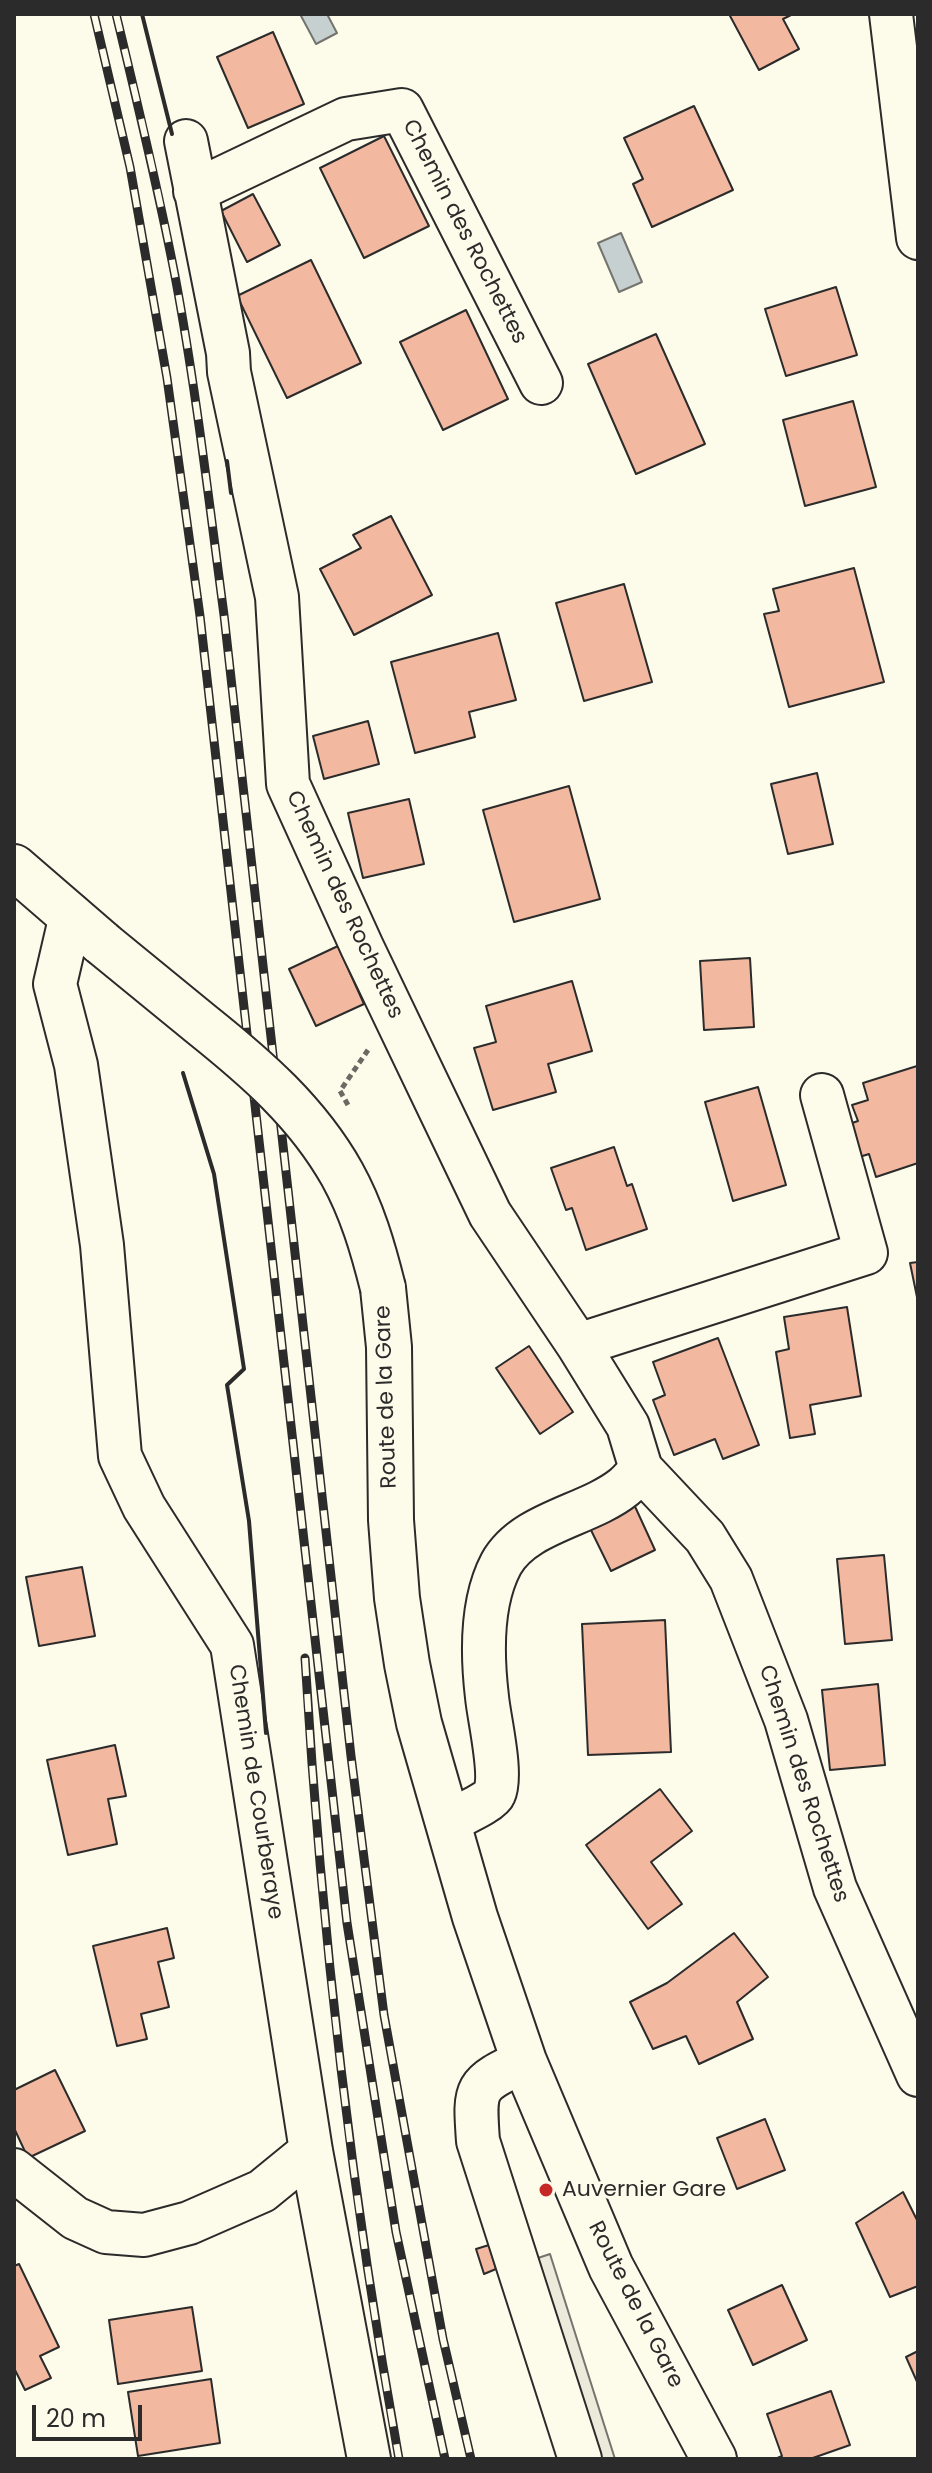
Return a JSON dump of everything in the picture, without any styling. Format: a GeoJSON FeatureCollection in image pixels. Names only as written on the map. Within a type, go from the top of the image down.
{"type":"FeatureCollection","features":[{"type":"Feature","properties":{"kind":"main road","name":"Route de la Gare"},"geometry":{"type":"LineString","coordinates":[[14,867],[256,1068],[289,1100],[342,1174],[357,1207],[371,1240],[383,1288],[389,1347],[391,1520],[397,1598],[419,1723],[475,1917],[524,2061],[611,2267],[714,2459]]}},
{"type":"Feature","properties":{"kind":"street"},"geometry":{"type":"LineString","coordinates":[[891,14],[918,238]]}},
{"type":"Feature","properties":{"kind":"street","name":"Chemin des Rochettes"},"geometry":{"type":"LineString","coordinates":[[195,191],[346,119],[402,110],[541,383]]}},
{"type":"Feature","properties":{"kind":"street","name":"Chemin des Rochettes"},"geometry":{"type":"LineString","coordinates":[[186,141],[228,353],[229,372],[277,597],[288,784],[490,1214],[628,1426],[641,1469],[705,1537],[731,1579],[786,1720],[835,1888],[918,2075]]}},
{"type":"Feature","properties":{"kind":"street","name":"Chemin de Courberaye"},"geometry":{"type":"LineString","coordinates":[[86,929],[55,984],[76,1065],[100,1230],[120,1456],[144,1507],[232,1645],[311,2151],[369,2459]]}},
{"type":"Feature","properties":{"kind":"street"},"geometry":{"type":"LineString","coordinates":[[578,1345],[866,1253],[822,1095]]}},
{"type":"Feature","properties":{"kind":"street"},"geometry":{"type":"LineString","coordinates":[[448,1822],[490,1801],[496,1792],[496,1755],[487,1695],[485,1651],[486,1616],[491,1590],[501,1565],[512,1548],[529,1535],[606,1498],[624,1487],[641,1469]]}},
{"type":"Feature","properties":{"kind":"street"},"geometry":{"type":"LineString","coordinates":[[524,2061],[490,2078],[478,2093],[475,2103],[478,2141],[580,2459]]}},
{"type":"Feature","properties":{"kind":"street"},"geometry":{"type":"LineString","coordinates":[[14,2170],[75,2218],[106,2232],[144,2235],[189,2223],[262,2191],[311,2151]]}},
{"type":"Feature","properties":{"kind":"path"},"geometry":{"type":"LineString","coordinates":[[354,1118],[340,1091],[393,1012]]}},
{"type":"Feature","properties":{"kind":"shaded area"},"geometry":{"type":"Polygon","coordinates":[[[300,14],[327,14],[337,33],[316,44],[300,14]]]}},
{"type":"Feature","properties":{"kind":"shaded area"},"geometry":{"type":"Polygon","coordinates":[[[621,233],[642,282],[619,292],[598,243],[621,233]]]}},
{"type":"Feature","properties":{"kind":"shaded area"},"geometry":{"type":"Polygon","coordinates":[[[550,2254],[615,2459],[596,2459],[535,2259],[550,2254]]]}},
{"type":"Feature","properties":{"kind":"building"},"geometry":{"type":"Polygon","coordinates":[[[729,14],[793,14],[783,19],[799,49],[759,70],[729,14]]]}},
{"type":"Feature","properties":{"kind":"building"},"geometry":{"type":"Polygon","coordinates":[[[273,32],[304,104],[248,128],[217,57],[273,32]]]}},
{"type":"Feature","properties":{"kind":"building"},"geometry":{"type":"Polygon","coordinates":[[[694,106],[733,190],[652,227],[633,184],[643,179],[624,138],[694,106]]]}},
{"type":"Feature","properties":{"kind":"building"},"geometry":{"type":"Polygon","coordinates":[[[384,136],[429,226],[364,258],[320,168],[384,136]]]}},
{"type":"Feature","properties":{"kind":"building"},"geometry":{"type":"Polygon","coordinates":[[[253,194],[280,245],[247,262],[221,211],[253,194]]]}},
{"type":"Feature","properties":{"kind":"building"},"geometry":{"type":"Polygon","coordinates":[[[311,260],[361,363],[287,398],[237,296],[311,260]]]}},
{"type":"Feature","properties":{"kind":"building"},"geometry":{"type":"Polygon","coordinates":[[[836,287],[857,355],[786,376],[765,309],[836,287]]]}},
{"type":"Feature","properties":{"kind":"building"},"geometry":{"type":"Polygon","coordinates":[[[466,310],[508,399],[443,430],[400,342],[466,310]]]}},
{"type":"Feature","properties":{"kind":"building"},"geometry":{"type":"Polygon","coordinates":[[[656,334],[705,444],[636,474],[588,364],[656,334]]]}},
{"type":"Feature","properties":{"kind":"building"},"geometry":{"type":"Polygon","coordinates":[[[853,401],[876,487],[805,506],[783,420],[853,401]]]}},
{"type":"Feature","properties":{"kind":"building"},"geometry":{"type":"Polygon","coordinates":[[[391,516],[432,595],[354,635],[320,569],[361,548],[353,535],[391,516]]]}},
{"type":"Feature","properties":{"kind":"building"},"geometry":{"type":"Polygon","coordinates":[[[854,568],[884,682],[789,707],[764,614],[779,611],[773,589],[854,568]]]}},
{"type":"Feature","properties":{"kind":"building"},"geometry":{"type":"Polygon","coordinates":[[[624,584],[652,682],[584,701],[556,603],[624,584]]]}},
{"type":"Feature","properties":{"kind":"building"},"geometry":{"type":"Polygon","coordinates":[[[498,633],[516,700],[469,712],[475,737],[415,753],[391,662],[498,633]]]}},
{"type":"Feature","properties":{"kind":"building"},"geometry":{"type":"Polygon","coordinates":[[[368,721],[379,764],[324,779],[313,736],[368,721]]]}},
{"type":"Feature","properties":{"kind":"building"},"geometry":{"type":"Polygon","coordinates":[[[817,773],[833,844],[788,854],[771,784],[817,773]]]}},
{"type":"Feature","properties":{"kind":"building"},"geometry":{"type":"Polygon","coordinates":[[[569,786],[600,899],[514,922],[483,810],[569,786]]]}},
{"type":"Feature","properties":{"kind":"building"},"geometry":{"type":"Polygon","coordinates":[[[409,799],[424,864],[363,878],[348,813],[409,799]]]}},
{"type":"Feature","properties":{"kind":"building"},"geometry":{"type":"Polygon","coordinates":[[[338,946],[364,1004],[316,1026],[289,969],[338,946]]]}},
{"type":"Feature","properties":{"kind":"building"},"geometry":{"type":"Polygon","coordinates":[[[750,958],[754,1027],[704,1030],[700,961],[750,958]]]}},
{"type":"Feature","properties":{"kind":"building"},"geometry":{"type":"Polygon","coordinates":[[[572,981],[592,1051],[548,1064],[556,1092],[493,1110],[474,1048],[496,1042],[486,1006],[572,981]]]}},
{"type":"Feature","properties":{"kind":"building"},"geometry":{"type":"Polygon","coordinates":[[[917,1066],[918,1163],[876,1177],[869,1154],[856,1158],[846,1125],[858,1121],[852,1105],[868,1100],[863,1083],[917,1066]]]}},
{"type":"Feature","properties":{"kind":"building"},"geometry":{"type":"Polygon","coordinates":[[[758,1087],[786,1185],[733,1201],[705,1102],[758,1087]]]}},
{"type":"Feature","properties":{"kind":"building"},"geometry":{"type":"Polygon","coordinates":[[[614,1147],[627,1186],[632,1184],[647,1229],[586,1250],[572,1208],[566,1210],[551,1168],[614,1147]]]}},
{"type":"Feature","properties":{"kind":"building"},"geometry":{"type":"Polygon","coordinates":[[[918,1262],[918,1302],[910,1263],[918,1262]]]}},
{"type":"Feature","properties":{"kind":"building"},"geometry":{"type":"Polygon","coordinates":[[[847,1307],[861,1396],[810,1405],[815,1434],[790,1438],[776,1352],[789,1349],[784,1317],[847,1307]]]}},
{"type":"Feature","properties":{"kind":"building"},"geometry":{"type":"Polygon","coordinates":[[[718,1338],[759,1445],[723,1459],[715,1439],[674,1455],[653,1400],[665,1395],[653,1362],[718,1338]]]}},
{"type":"Feature","properties":{"kind":"building"},"geometry":{"type":"Polygon","coordinates":[[[529,1346],[573,1412],[540,1434],[496,1368],[529,1346]]]}},
{"type":"Feature","properties":{"kind":"building"},"geometry":{"type":"Polygon","coordinates":[[[632,1500],[655,1550],[611,1571],[587,1522],[632,1500]]]}},
{"type":"Feature","properties":{"kind":"building"},"geometry":{"type":"Polygon","coordinates":[[[884,1555],[892,1640],[845,1644],[837,1559],[884,1555]]]}},
{"type":"Feature","properties":{"kind":"building"},"geometry":{"type":"Polygon","coordinates":[[[82,1567],[95,1636],[39,1646],[26,1577],[82,1567]]]}},
{"type":"Feature","properties":{"kind":"building"},"geometry":{"type":"Polygon","coordinates":[[[665,1620],[671,1752],[588,1755],[582,1624],[665,1620]]]}},
{"type":"Feature","properties":{"kind":"building"},"geometry":{"type":"Polygon","coordinates":[[[878,1684],[885,1765],[830,1770],[822,1690],[878,1684]]]}},
{"type":"Feature","properties":{"kind":"building"},"geometry":{"type":"Polygon","coordinates":[[[115,1745],[126,1796],[108,1799],[117,1844],[68,1855],[47,1760],[115,1745]]]}},
{"type":"Feature","properties":{"kind":"building"},"geometry":{"type":"Polygon","coordinates":[[[660,1789],[692,1831],[651,1862],[682,1904],[648,1929],[586,1845],[660,1789]]]}},
{"type":"Feature","properties":{"kind":"building"},"geometry":{"type":"Polygon","coordinates":[[[167,1928],[174,1958],[158,1962],[169,2007],[141,2014],[147,2039],[117,2046],[93,1946],[167,1928]]]}},
{"type":"Feature","properties":{"kind":"building"},"geometry":{"type":"Polygon","coordinates":[[[734,1933],[768,1977],[737,2002],[753,2039],[699,2064],[686,2036],[653,2049],[630,2002],[667,1983],[734,1933]]]}},
{"type":"Feature","properties":{"kind":"building"},"geometry":{"type":"Polygon","coordinates":[[[55,2070],[85,2131],[28,2158],[14,2128],[14,2090],[55,2070]]]}},
{"type":"Feature","properties":{"kind":"building"},"geometry":{"type":"Polygon","coordinates":[[[765,2119],[785,2170],[737,2189],[717,2138],[765,2119]]]}},
{"type":"Feature","properties":{"kind":"building"},"geometry":{"type":"Polygon","coordinates":[[[903,2192],[918,2222],[918,2286],[890,2297],[856,2223],[903,2192]]]}},
{"type":"Feature","properties":{"kind":"building"},"geometry":{"type":"Polygon","coordinates":[[[489,2245],[496,2269],[484,2274],[476,2249],[489,2245]]]}},
{"type":"Feature","properties":{"kind":"building"},"geometry":{"type":"Polygon","coordinates":[[[19,2264],[59,2347],[40,2356],[51,2378],[25,2390],[14,2368],[14,2266],[19,2264]]]}},
{"type":"Feature","properties":{"kind":"building"},"geometry":{"type":"Polygon","coordinates":[[[782,2285],[807,2340],[753,2365],[728,2310],[782,2285]]]}},
{"type":"Feature","properties":{"kind":"building"},"geometry":{"type":"Polygon","coordinates":[[[192,2307],[202,2371],[118,2384],[109,2320],[192,2307]]]}},
{"type":"Feature","properties":{"kind":"building"},"geometry":{"type":"Polygon","coordinates":[[[918,2351],[918,2384],[906,2357],[918,2351]]]}},
{"type":"Feature","properties":{"kind":"building"},"geometry":{"type":"Polygon","coordinates":[[[211,2379],[220,2443],[138,2456],[128,2392],[211,2379]]]}},
{"type":"Feature","properties":{"kind":"building"},"geometry":{"type":"Polygon","coordinates":[[[831,2391],[850,2445],[810,2459],[775,2459],[782,2456],[767,2414],[831,2391]]]}},
{"type":"Feature","properties":{"kind":"railway"},"geometry":{"type":"LineString","coordinates":[[94,14],[130,167],[167,378],[200,616],[347,1923],[396,2232],[445,2459]]}},
{"type":"Feature","properties":{"kind":"railway"},"geometry":{"type":"LineString","coordinates":[[116,14],[168,243],[196,403],[224,615],[351,1756],[384,2015],[443,2339],[471,2459]]}},
{"type":"Feature","properties":{"kind":"railway"},"geometry":{"type":"LineString","coordinates":[[305,1658],[320,1859],[340,2060],[366,2260],[399,2459]]}},
{"type":"Feature","properties":{"kind":"wall"},"geometry":{"type":"LineString","coordinates":[[142,14],[172,134]]}},
{"type":"Feature","properties":{"kind":"wall"},"geometry":{"type":"LineString","coordinates":[[227,461],[231,493]]}},
{"type":"Feature","properties":{"kind":"wall"},"geometry":{"type":"LineString","coordinates":[[183,1073],[214,1174],[244,1369],[227,1385],[249,1521],[266,1733]]}},
{"type":"Feature","properties":{"kind":"place","name":"Auvernier Gare"},"geometry":{"type":"Point","coordinates":[546,2190]}}]}
